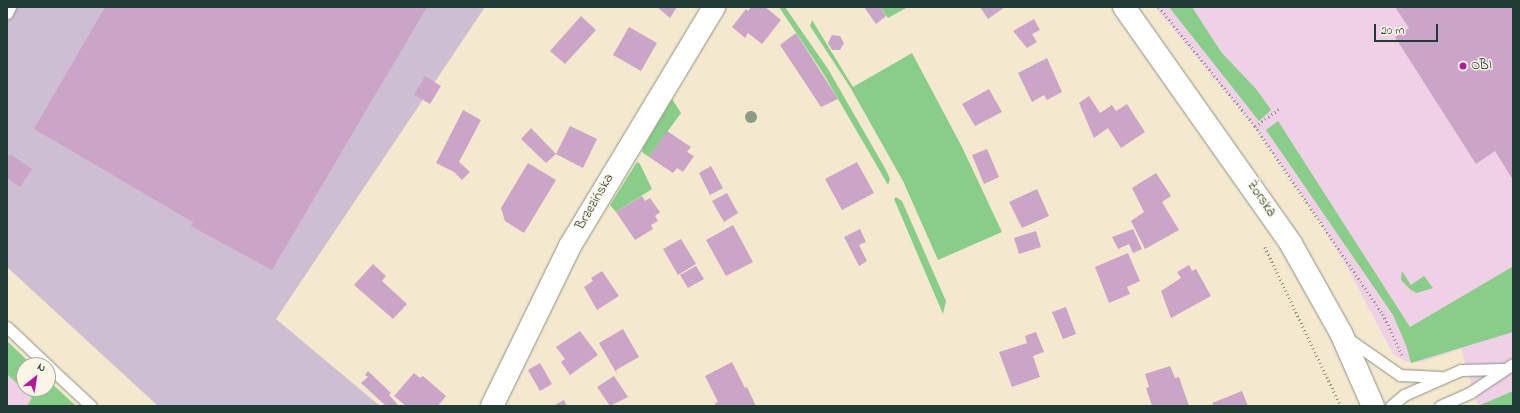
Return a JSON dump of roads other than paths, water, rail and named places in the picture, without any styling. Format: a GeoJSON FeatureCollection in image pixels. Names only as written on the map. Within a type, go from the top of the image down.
{"type":"FeatureCollection","features":[{"type":"Feature","properties":{"kind":"main road","name":"Brzezińska"},"geometry":{"type":"LineString","coordinates":[[492,406],[570,246],[714,7]]}},
{"type":"Feature","properties":{"kind":"main road","name":"Żorska"},"geometry":{"type":"LineString","coordinates":[[1124,7],[1266,206],[1294,250],[1341,333],[1373,406]]}},
{"type":"Feature","properties":{"kind":"lane"},"geometry":{"type":"LineString","coordinates":[[7,13],[10,7]]}},
{"type":"Feature","properties":{"kind":"lane"},"geometry":{"type":"LineString","coordinates":[[7,327],[39,357]]}},
{"type":"Feature","properties":{"kind":"lane"},"geometry":{"type":"LineString","coordinates":[[1341,333],[1400,375],[1440,377]]}},
{"type":"Feature","properties":{"kind":"lane"},"geometry":{"type":"LineString","coordinates":[[1391,406],[1399,398],[1440,377],[1461,370],[1508,367]]}},
{"type":"Feature","properties":{"kind":"lane"},"geometry":{"type":"LineString","coordinates":[[1440,406],[1471,392],[1508,367]]}},
{"type":"Feature","properties":{"kind":"lane"},"geometry":{"type":"LineString","coordinates":[[56,373],[91,406]]}},
{"type":"Feature","properties":{"kind":"place","name":"OBI"},"geometry":{"type":"Point","coordinates":[1463,66]}}]}
